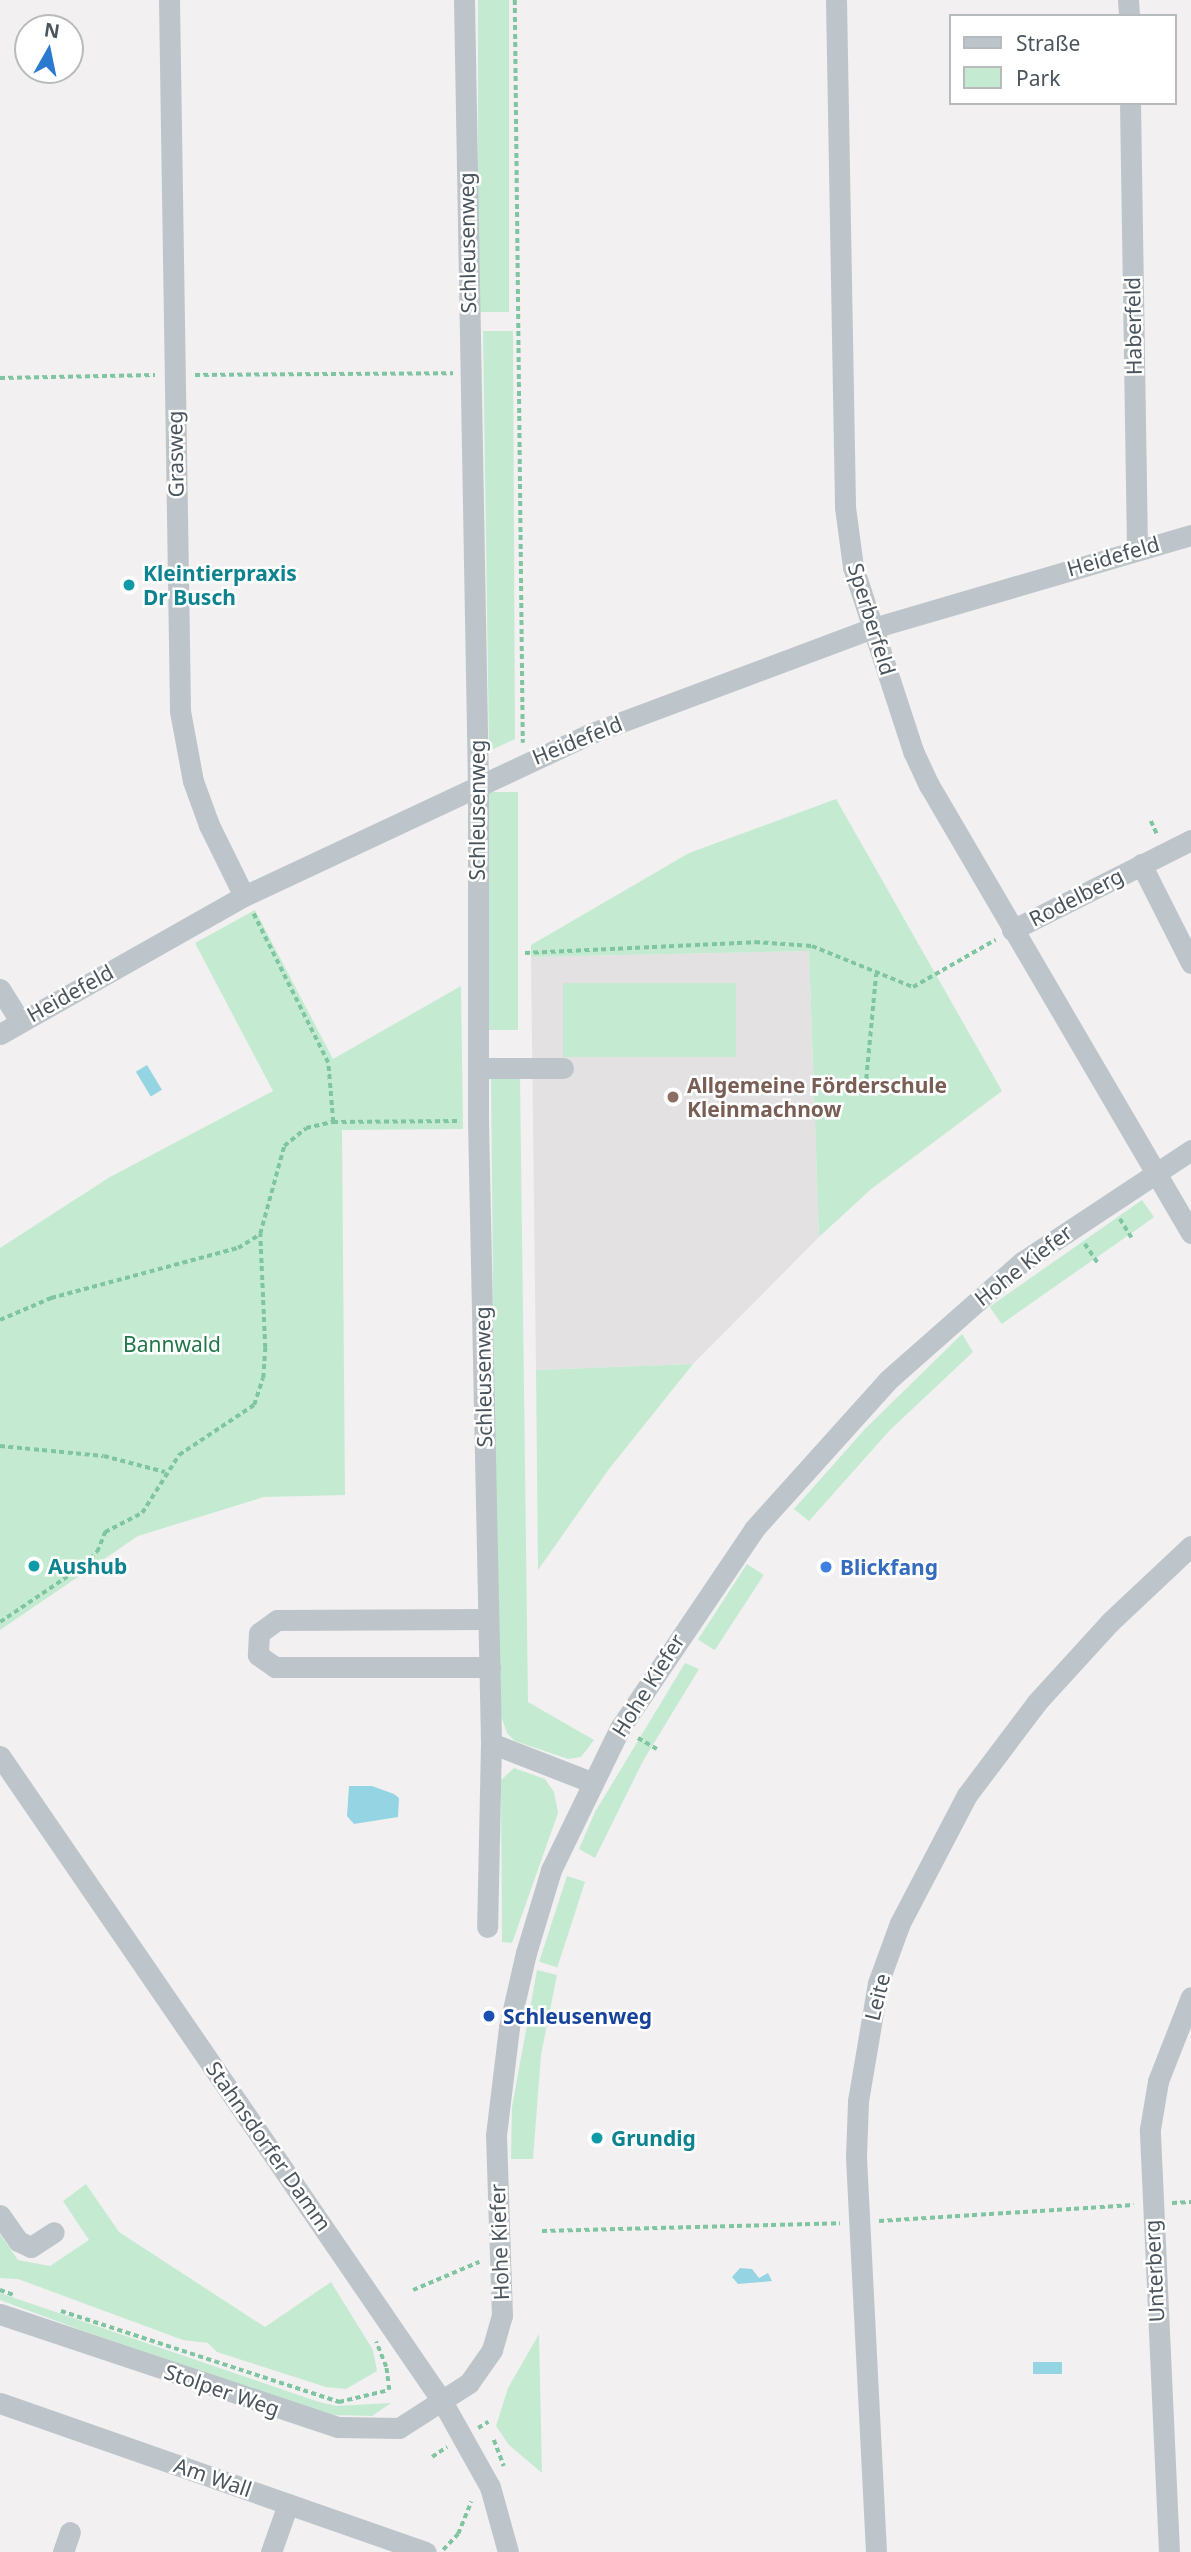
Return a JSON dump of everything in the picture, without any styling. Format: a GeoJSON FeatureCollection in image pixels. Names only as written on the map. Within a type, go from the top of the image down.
{"type":"FeatureCollection","features":[{"type":"Feature","properties":{"kind":"street","name":"Grasweg"},"geometry":{"type":"LineString","coordinates":[[169,0],[180,711],[194,781],[209,825],[244,896]]}},
{"type":"Feature","properties":{"kind":"street","name":"Schleusenweg"},"geometry":{"type":"LineString","coordinates":[[464,0],[478,784],[478,1121],[491,1743]]}},
{"type":"Feature","properties":{"kind":"street","name":"Sperberfeld"},"geometry":{"type":"LineString","coordinates":[[836,0],[845,507],[853,567],[913,751],[1012,930],[1191,1233]]}},
{"type":"Feature","properties":{"kind":"street","name":"Haberfeld"},"geometry":{"type":"LineString","coordinates":[[1130,105],[1137,548]]}},
{"type":"Feature","properties":{"kind":"street","name":"Heidefeld"},"geometry":{"type":"LineString","coordinates":[[0,1034],[244,896],[524,762],[706,688],[873,628],[1137,548],[1191,535]]}},
{"type":"Feature","properties":{"kind":"street","name":"Rodelberg"},"geometry":{"type":"LineString","coordinates":[[1012,930],[1191,840]]}},
{"type":"Feature","properties":{"kind":"street","name":"Rodelberg"},"geometry":{"type":"LineString","coordinates":[[1141,864],[1191,963]]}},
{"type":"Feature","properties":{"kind":"street"},"geometry":{"type":"LineString","coordinates":[[0,989],[20,1021]]}},
{"type":"Feature","properties":{"kind":"street"},"geometry":{"type":"LineString","coordinates":[[478,1068],[563,1068]]}},
{"type":"Feature","properties":{"kind":"street","name":"Hohe Kiefer"},"geometry":{"type":"LineString","coordinates":[[442,2401],[477,2375],[496,2340],[504,2289],[496,2135],[509,2027],[534,1922],[591,1782],[620,1728],[754,1529],[841,1429],[994,1284],[1153,1172],[1191,1150]]}},
{"type":"Feature","properties":{"kind":"street","name":"Leite"},"geometry":{"type":"LineString","coordinates":[[876,2552],[856,2156],[858,2101],[878,1983],[900,1923],[967,1795],[1046,1692],[1110,1622],[1191,1546]]}},
{"type":"Feature","properties":{"kind":"street"},"geometry":{"type":"LineString","coordinates":[[488,1619],[277,1620],[259,1633],[258,1654],[275,1667],[490,1667]]}},
{"type":"Feature","properties":{"kind":"street"},"geometry":{"type":"LineString","coordinates":[[487,1927],[491,1743],[591,1782]]}},
{"type":"Feature","properties":{"kind":"street","name":"Stahnsdorfer Damm"},"geometry":{"type":"LineString","coordinates":[[0,1756],[442,2401],[490,2487],[508,2552]]}},
{"type":"Feature","properties":{"kind":"street","name":"Unterberg"},"geometry":{"type":"LineString","coordinates":[[1169,2552],[1150,2129],[1158,2081],[1191,1997]]}},
{"type":"Feature","properties":{"kind":"street"},"geometry":{"type":"LineString","coordinates":[[0,2215],[18,2241],[31,2247],[54,2232]]}},
{"type":"Feature","properties":{"kind":"street","name":"Stolper Weg"},"geometry":{"type":"LineString","coordinates":[[0,2314],[338,2427],[398,2428],[442,2401]]}},
{"type":"Feature","properties":{"kind":"street","name":"Am Wall"},"geometry":{"type":"LineString","coordinates":[[0,2403],[426,2552]]}},
{"type":"Feature","properties":{"kind":"street"},"geometry":{"type":"LineString","coordinates":[[271,2552],[288,2504]]}},
{"type":"Feature","properties":{"kind":"path"},"geometry":{"type":"LineString","coordinates":[[515,0],[524,762]]}},
{"type":"Feature","properties":{"kind":"path"},"geometry":{"type":"LineString","coordinates":[[0,378],[469,373]]}},
{"type":"Feature","properties":{"kind":"path"},"geometry":{"type":"LineString","coordinates":[[244,896],[328,1063],[333,1122]]}},
{"type":"Feature","properties":{"kind":"path"},"geometry":{"type":"LineString","coordinates":[[525,953],[755,942],[812,946],[847,957],[876,974],[914,987],[1012,930]]}},
{"type":"Feature","properties":{"kind":"path"},"geometry":{"type":"LineString","coordinates":[[866,1079],[876,974]]}},
{"type":"Feature","properties":{"kind":"path"},"geometry":{"type":"LineString","coordinates":[[0,1622],[77,1570],[97,1552],[105,1532],[142,1513],[165,1472],[179,1455],[254,1405],[265,1348],[260,1234],[284,1146],[306,1128],[333,1122],[478,1121]]}},
{"type":"Feature","properties":{"kind":"path"},"geometry":{"type":"LineString","coordinates":[[1115,1213],[1132,1238]]}},
{"type":"Feature","properties":{"kind":"path"},"geometry":{"type":"LineString","coordinates":[[0,1320],[51,1298],[238,1248],[260,1234]]}},
{"type":"Feature","properties":{"kind":"path"},"geometry":{"type":"LineString","coordinates":[[1080,1236],[1098,1263]]}},
{"type":"Feature","properties":{"kind":"path"},"geometry":{"type":"LineString","coordinates":[[0,1446],[104,1456],[165,1472]]}},
{"type":"Feature","properties":{"kind":"path"},"geometry":{"type":"LineString","coordinates":[[632,1735],[657,1749]]}},
{"type":"Feature","properties":{"kind":"path"},"geometry":{"type":"LineString","coordinates":[[412,2290],[480,2262]]}},
{"type":"Feature","properties":{"kind":"path"},"geometry":{"type":"LineString","coordinates":[[0,2290],[25,2300]]}},
{"type":"Feature","properties":{"kind":"path"},"geometry":{"type":"LineString","coordinates":[[58,2311],[88,2317],[325,2398],[358,2399],[389,2390]]}},
{"type":"Feature","properties":{"kind":"path"},"geometry":{"type":"LineString","coordinates":[[441,2552],[458,2533],[471,2501]]}},
{"type":"Feature","properties":{"kind":"shaded area","name":"Allgemeine Förderschule Kleinmachnow"},"geometry":{"type":"Polygon","coordinates":[[[809,951],[819,1237],[693,1364],[536,1370],[531,957],[809,951]]]}},
{"type":"Feature","properties":{"kind":"green space"},"geometry":{"type":"Polygon","coordinates":[[[478,0],[509,0],[509,312],[478,312],[478,0]]]}},
{"type":"Feature","properties":{"kind":"green space"},"geometry":{"type":"Polygon","coordinates":[[[483,331],[513,331],[515,739],[489,751],[483,331]]]}},
{"type":"Feature","properties":{"kind":"green space"},"geometry":{"type":"Polygon","coordinates":[[[488,792],[518,792],[518,1030],[488,1030],[488,792]]]}},
{"type":"Feature","properties":{"kind":"green space"},"geometry":{"type":"Polygon","coordinates":[[[836,799],[1002,1091],[870,1190],[819,1237],[809,951],[531,957],[531,945],[689,853],[836,799]]]}},
{"type":"Feature","properties":{"kind":"green space","name":"Bannwald"},"geometry":{"type":"Polygon","coordinates":[[[255,910],[333,1059],[461,986],[463,1129],[342,1130],[345,1495],[264,1497],[138,1536],[0,1630],[0,1248],[110,1177],[273,1091],[195,943],[255,910]]]}},
{"type":"Feature","properties":{"kind":"green space"},"geometry":{"type":"Polygon","coordinates":[[[563,983],[736,983],[736,1057],[563,1057],[563,983]]]}},
{"type":"Feature","properties":{"kind":"green space"},"geometry":{"type":"Polygon","coordinates":[[[520,1077],[528,1702],[594,1740],[581,1757],[568,1759],[515,1741],[507,1733],[497,1705],[491,1078],[520,1077]]]}},
{"type":"Feature","properties":{"kind":"green space"},"geometry":{"type":"Polygon","coordinates":[[[1142,1200],[1154,1217],[1002,1324],[990,1307],[1142,1200]]]}},
{"type":"Feature","properties":{"kind":"green space"},"geometry":{"type":"Polygon","coordinates":[[[962,1334],[973,1352],[890,1430],[809,1521],[794,1509],[865,1429],[962,1334]]]}},
{"type":"Feature","properties":{"kind":"green space"},"geometry":{"type":"Polygon","coordinates":[[[693,1364],[609,1469],[538,1570],[536,1370],[693,1364]]]}},
{"type":"Feature","properties":{"kind":"green space"},"geometry":{"type":"Polygon","coordinates":[[[747,1564],[764,1575],[715,1650],[698,1639],[747,1564]]]}},
{"type":"Feature","properties":{"kind":"green space"},"geometry":{"type":"Polygon","coordinates":[[[685,1663],[699,1669],[643,1761],[595,1858],[579,1849],[595,1812],[685,1663]]]}},
{"type":"Feature","properties":{"kind":"green space"},"geometry":{"type":"Polygon","coordinates":[[[514,1768],[545,1779],[554,1792],[558,1813],[512,1943],[502,1942],[501,1780],[514,1768]]]}},
{"type":"Feature","properties":{"kind":"green space"},"geometry":{"type":"Polygon","coordinates":[[[567,1876],[585,1882],[557,1967],[539,1962],[567,1876]]]}},
{"type":"Feature","properties":{"kind":"green space"},"geometry":{"type":"Polygon","coordinates":[[[537,1970],[557,1975],[541,2055],[533,2159],[511,2159],[512,2107],[537,1970]]]}},
{"type":"Feature","properties":{"kind":"green space"},"geometry":{"type":"Polygon","coordinates":[[[86,2184],[119,2232],[265,2327],[331,2282],[373,2350],[377,2371],[346,2389],[326,2387],[217,2352],[208,2343],[183,2340],[18,2279],[0,2278],[0,2234],[18,2260],[50,2266],[89,2240],[63,2201],[86,2184]]]}},
{"type":"Feature","properties":{"kind":"green space"},"geometry":{"type":"Polygon","coordinates":[[[0,2293],[316,2401],[336,2406],[391,2403],[372,2416],[330,2415],[81,2330],[0,2300],[0,2293]]]}},
{"type":"Feature","properties":{"kind":"green space"},"geometry":{"type":"Polygon","coordinates":[[[539,2334],[542,2473],[509,2445],[496,2426],[508,2388],[539,2334]]]}},
{"type":"Feature","properties":{"kind":"water"},"geometry":{"type":"Polygon","coordinates":[[[147,1065],[162,1090],[151,1097],[136,1072],[147,1065]]]}},
{"type":"Feature","properties":{"kind":"water"},"geometry":{"type":"Polygon","coordinates":[[[349,1786],[372,1786],[394,1794],[399,1798],[398,1817],[354,1824],[347,1816],[349,1786]]]}},
{"type":"Feature","properties":{"kind":"water"},"geometry":{"type":"Polygon","coordinates":[[[740,2268],[752,2269],[759,2278],[768,2273],[772,2281],[738,2284],[732,2277],[740,2268]]]}},
{"type":"Feature","properties":{"kind":"water"},"geometry":{"type":"Polygon","coordinates":[[[1033,2362],[1062,2362],[1062,2374],[1033,2374],[1033,2362]]]}},
{"type":"Feature","properties":{"kind":"place","name":"Kleintierpraxis Dr Busch"},"geometry":{"type":"Point","coordinates":[129,585]}},
{"type":"Feature","properties":{"kind":"place","name":"Allgemeine Förderschule Kleinmachnow"},"geometry":{"type":"Point","coordinates":[673,1097]}},
{"type":"Feature","properties":{"kind":"place","name":"Aushub"},"geometry":{"type":"Point","coordinates":[34,1566]}},
{"type":"Feature","properties":{"kind":"place","name":"Blickfang"},"geometry":{"type":"Point","coordinates":[826,1567]}},
{"type":"Feature","properties":{"kind":"place","name":"Schleusenweg"},"geometry":{"type":"Point","coordinates":[489,2016]}},
{"type":"Feature","properties":{"kind":"place","name":"Grundig"},"geometry":{"type":"Point","coordinates":[597,2138]}}]}
